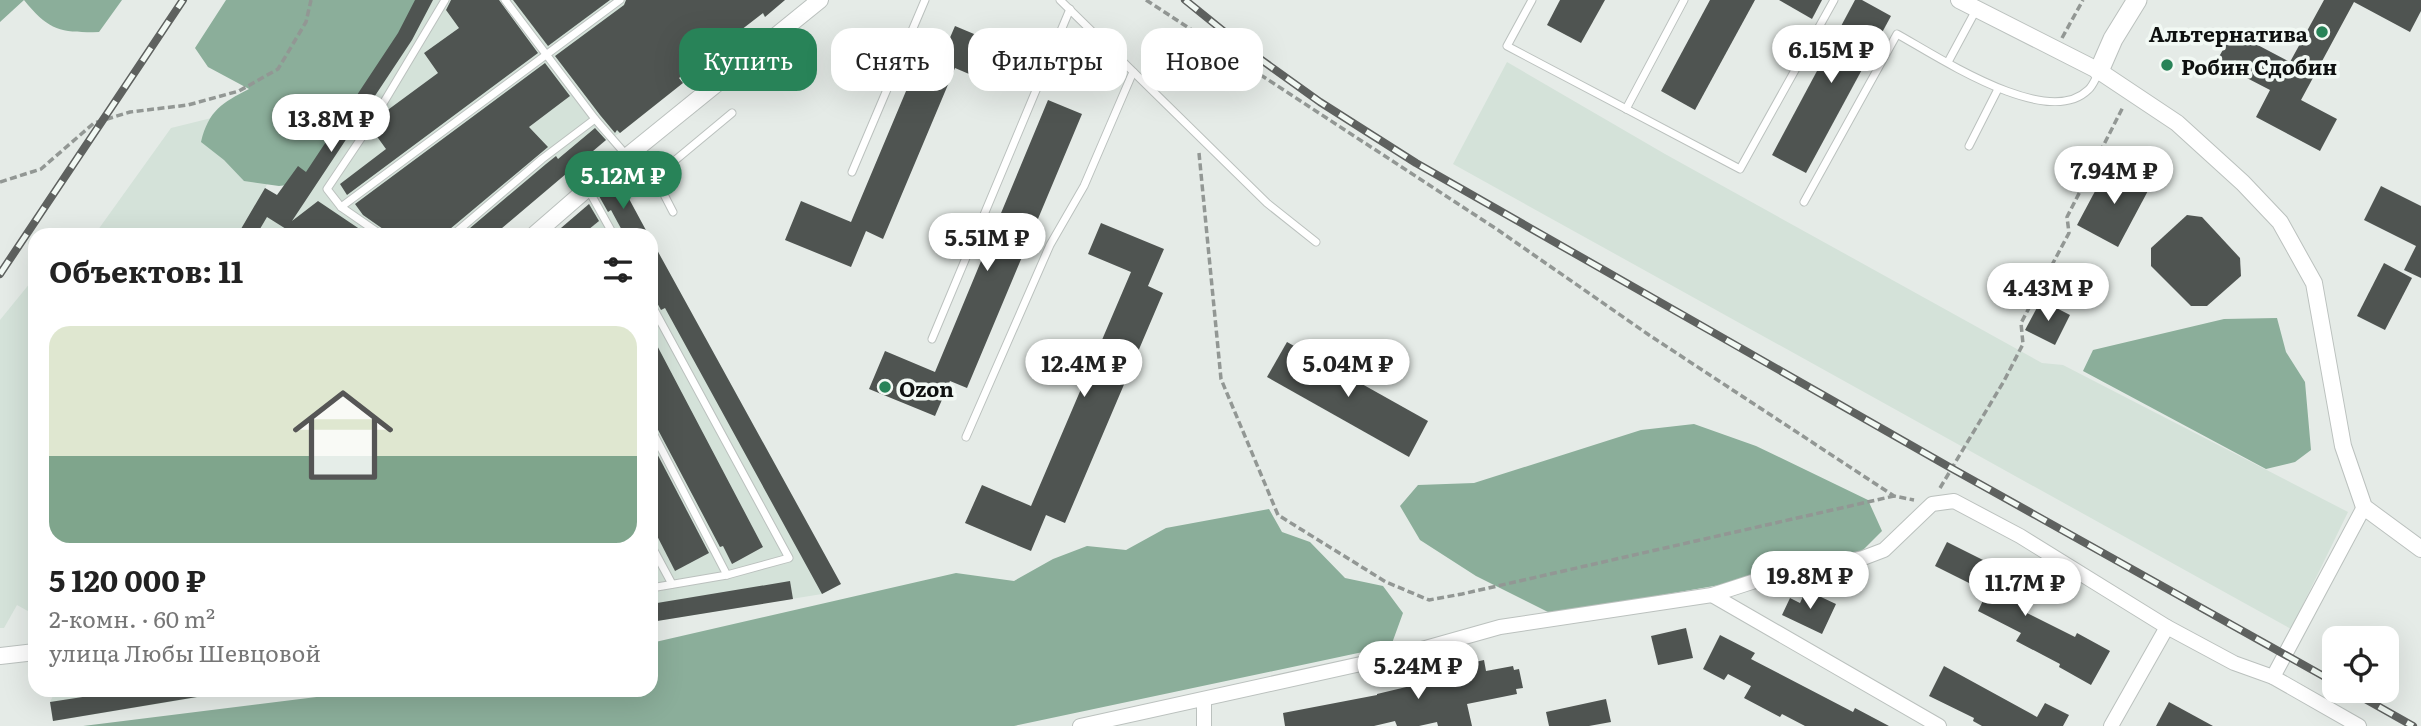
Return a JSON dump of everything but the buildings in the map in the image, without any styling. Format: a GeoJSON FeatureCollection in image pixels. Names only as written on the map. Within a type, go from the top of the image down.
{"type":"FeatureCollection","features":[{"type":"Feature","properties":{"kind":"main road"},"geometry":{"type":"LineString","coordinates":[[2099,71],[2113,39],[2137,0]]}},
{"type":"Feature","properties":{"kind":"street"},"geometry":{"type":"LineString","coordinates":[[542,228],[587,188],[820,0]]}},
{"type":"Feature","properties":{"kind":"street"},"geometry":{"type":"LineString","coordinates":[[1959,0],[2099,71],[2177,123],[2243,183],[2280,222],[2315,283],[2343,446],[2364,507],[2421,549]]}},
{"type":"Feature","properties":{"kind":"street"},"geometry":{"type":"LineString","coordinates":[[1080,726],[1397,656],[1500,627],[1712,595],[1752,582],[1863,558],[1884,550],[1932,504],[1954,501],[2020,536],[2167,627],[2234,663],[2273,677],[2359,726]]}},
{"type":"Feature","properties":{"kind":"street"},"geometry":{"type":"LineString","coordinates":[[2273,677],[2364,507]]}},
{"type":"Feature","properties":{"kind":"street"},"geometry":{"type":"LineString","coordinates":[[1712,595],[1939,726]]}},
{"type":"Feature","properties":{"kind":"street"},"geometry":{"type":"LineString","coordinates":[[2111,726],[2167,627]]}},
{"type":"Feature","properties":{"kind":"street"},"geometry":{"type":"LineString","coordinates":[[0,656],[28,653]]}},
{"type":"Feature","properties":{"kind":"street"},"geometry":{"type":"LineString","coordinates":[[1204,700],[1204,726]]}},
{"type":"Feature","properties":{"kind":"lane"},"geometry":{"type":"LineString","coordinates":[[371,228],[341,207],[327,189],[385,101],[444,0]]}},
{"type":"Feature","properties":{"kind":"lane"},"geometry":{"type":"LineString","coordinates":[[505,0],[595,119],[628,157],[655,177],[673,212]]}},
{"type":"Feature","properties":{"kind":"lane"},"geometry":{"type":"LineString","coordinates":[[341,207],[620,0]]}},
{"type":"Feature","properties":{"kind":"lane"},"geometry":{"type":"LineString","coordinates":[[852,172],[925,0]]}},
{"type":"Feature","properties":{"kind":"lane"},"geometry":{"type":"LineString","coordinates":[[1060,0],[1267,203],[1316,242]]}},
{"type":"Feature","properties":{"kind":"lane"},"geometry":{"type":"LineString","coordinates":[[1532,0],[1507,46],[1740,169],[1833,0]]}},
{"type":"Feature","properties":{"kind":"lane"},"geometry":{"type":"LineString","coordinates":[[1626,109],[1685,0]]}},
{"type":"Feature","properties":{"kind":"lane"},"geometry":{"type":"LineString","coordinates":[[932,339],[1070,9]]}},
{"type":"Feature","properties":{"kind":"lane"},"geometry":{"type":"LineString","coordinates":[[1948,62],[1976,10]]}},
{"type":"Feature","properties":{"kind":"lane"},"geometry":{"type":"LineString","coordinates":[[1804,202],[1897,34],[1998,89],[2036,102],[2071,100],[2089,90],[2099,71]]}},
{"type":"Feature","properties":{"kind":"lane"},"geometry":{"type":"LineString","coordinates":[[965,437],[1050,245],[1084,186],[1133,72]]}},
{"type":"Feature","properties":{"kind":"lane"},"geometry":{"type":"LineString","coordinates":[[1969,146],[1998,89]]}},
{"type":"Feature","properties":{"kind":"lane"},"geometry":{"type":"LineString","coordinates":[[655,177],[732,113]]}},
{"type":"Feature","properties":{"kind":"lane"},"geometry":{"type":"LineString","coordinates":[[461,228],[542,159],[595,119]]}},
{"type":"Feature","properties":{"kind":"lane"},"geometry":{"type":"LineString","coordinates":[[587,188],[610,228]]}},
{"type":"Feature","properties":{"kind":"lane"},"geometry":{"type":"LineString","coordinates":[[658,317],[789,558],[727,575],[658,586]]}},
{"type":"Feature","properties":{"kind":"lane"},"geometry":{"type":"LineString","coordinates":[[658,442],[727,575]]}},
{"type":"Feature","properties":{"kind":"lane"},"geometry":{"type":"LineString","coordinates":[[658,558],[672,584]]}},
{"type":"Feature","properties":{"kind":"path"},"geometry":{"type":"LineString","coordinates":[[0,182],[41,169],[94,123],[130,112],[188,105],[239,91],[278,69],[306,22],[311,0]]}},
{"type":"Feature","properties":{"kind":"path"},"geometry":{"type":"LineString","coordinates":[[1146,0],[1498,230],[1660,342],[1894,496],[1932,504],[2017,356],[2022,344],[2021,323],[2069,233],[2067,217],[2130,92]]}},
{"type":"Feature","properties":{"kind":"path"},"geometry":{"type":"LineString","coordinates":[[2056,48],[2083,0]]}},
{"type":"Feature","properties":{"kind":"path"},"geometry":{"type":"LineString","coordinates":[[1197,134],[1221,379],[1226,391],[1279,515],[1386,582],[1429,600],[1894,496]]}},
{"type":"Feature","properties":{"kind":"shaded area"},"geometry":{"type":"Polygon","coordinates":[[[415,0],[785,0],[765,17],[762,14],[744,28],[679,28],[679,86],[620,133],[605,141],[502,228],[99,228],[171,128],[244,110],[293,141],[265,188],[277,195],[415,0]]]}},
{"type":"Feature","properties":{"kind":"shaded area"},"geometry":{"type":"Polygon","coordinates":[[[1507,62],[1665,154],[2042,363],[2063,365],[2348,512],[2291,629],[1453,164],[1507,62]]]}},
{"type":"Feature","properties":{"kind":"shaded area"},"geometry":{"type":"Polygon","coordinates":[[[621,184],[645,228],[561,228],[602,194],[621,184]]]}},
{"type":"Feature","properties":{"kind":"shaded area"},"geometry":{"type":"Polygon","coordinates":[[[658,252],[841,584],[822,594],[658,621],[658,252]]]}},
{"type":"Feature","properties":{"kind":"shaded area"},"geometry":{"type":"Polygon","coordinates":[[[28,286],[28,611],[17,605],[4,628],[0,628],[0,320],[28,286]]]}},
{"type":"Feature","properties":{"kind":"shaded area"},"geometry":{"type":"Polygon","coordinates":[[[52,697],[200,697],[53,721],[50,702],[52,697]]]}},
{"type":"Feature","properties":{"kind":"green space"},"geometry":{"type":"Polygon","coordinates":[[[0,0],[24,0],[0,22],[0,0]]]}},
{"type":"Feature","properties":{"kind":"green space"},"geometry":{"type":"Polygon","coordinates":[[[24,0],[122,0],[99,32],[86,32],[65,30],[49,24],[24,0]]]}},
{"type":"Feature","properties":{"kind":"green space"},"geometry":{"type":"Polygon","coordinates":[[[226,0],[422,0],[304,183],[279,186],[244,181],[224,160],[201,142],[208,122],[218,109],[249,89],[208,67],[195,48],[226,0]]]}},
{"type":"Feature","properties":{"kind":"green space"},"geometry":{"type":"Polygon","coordinates":[[[2277,318],[2286,352],[2305,382],[2311,450],[2295,462],[2266,469],[2083,371],[2093,350],[2224,319],[2277,318]]]}},
{"type":"Feature","properties":{"kind":"green space"},"geometry":{"type":"Polygon","coordinates":[[[1694,424],[1756,446],[1868,500],[1882,531],[1860,553],[1737,582],[1552,614],[1476,576],[1420,540],[1400,506],[1418,485],[1474,483],[1641,430],[1694,424]]]}},
{"type":"Feature","properties":{"kind":"green space"},"geometry":{"type":"Polygon","coordinates":[[[1269,509],[1282,532],[1310,542],[1345,578],[1383,586],[1403,613],[1391,646],[1014,726],[83,726],[317,697],[658,697],[658,641],[956,573],[1014,581],[1053,559],[1087,546],[1126,550],[1166,528],[1269,509]]]}},
{"type":"Feature","properties":{"kind":"railway"},"geometry":{"type":"LineString","coordinates":[[31,228],[183,0]]}},
{"type":"Feature","properties":{"kind":"railway"},"geometry":{"type":"LineString","coordinates":[[1185,0],[1242,46],[1320,102],[1416,163],[1951,468],[2322,675]]}},
{"type":"Feature","properties":{"kind":"railway"},"geometry":{"type":"LineString","coordinates":[[0,274],[28,232]]}},
{"type":"Feature","properties":{"kind":"railway"},"geometry":{"type":"LineString","coordinates":[[2372,703],[2413,726]]}},
{"type":"Feature","properties":{"kind":"place","name":"Альтернатива"},"geometry":{"type":"Point","coordinates":[2322,32]}},
{"type":"Feature","properties":{"kind":"place","name":"Робин Сдобин"},"geometry":{"type":"Point","coordinates":[2167,65]}},
{"type":"Feature","properties":{"kind":"place","name":"Ozon"},"geometry":{"type":"Point","coordinates":[885,387]}}]}
